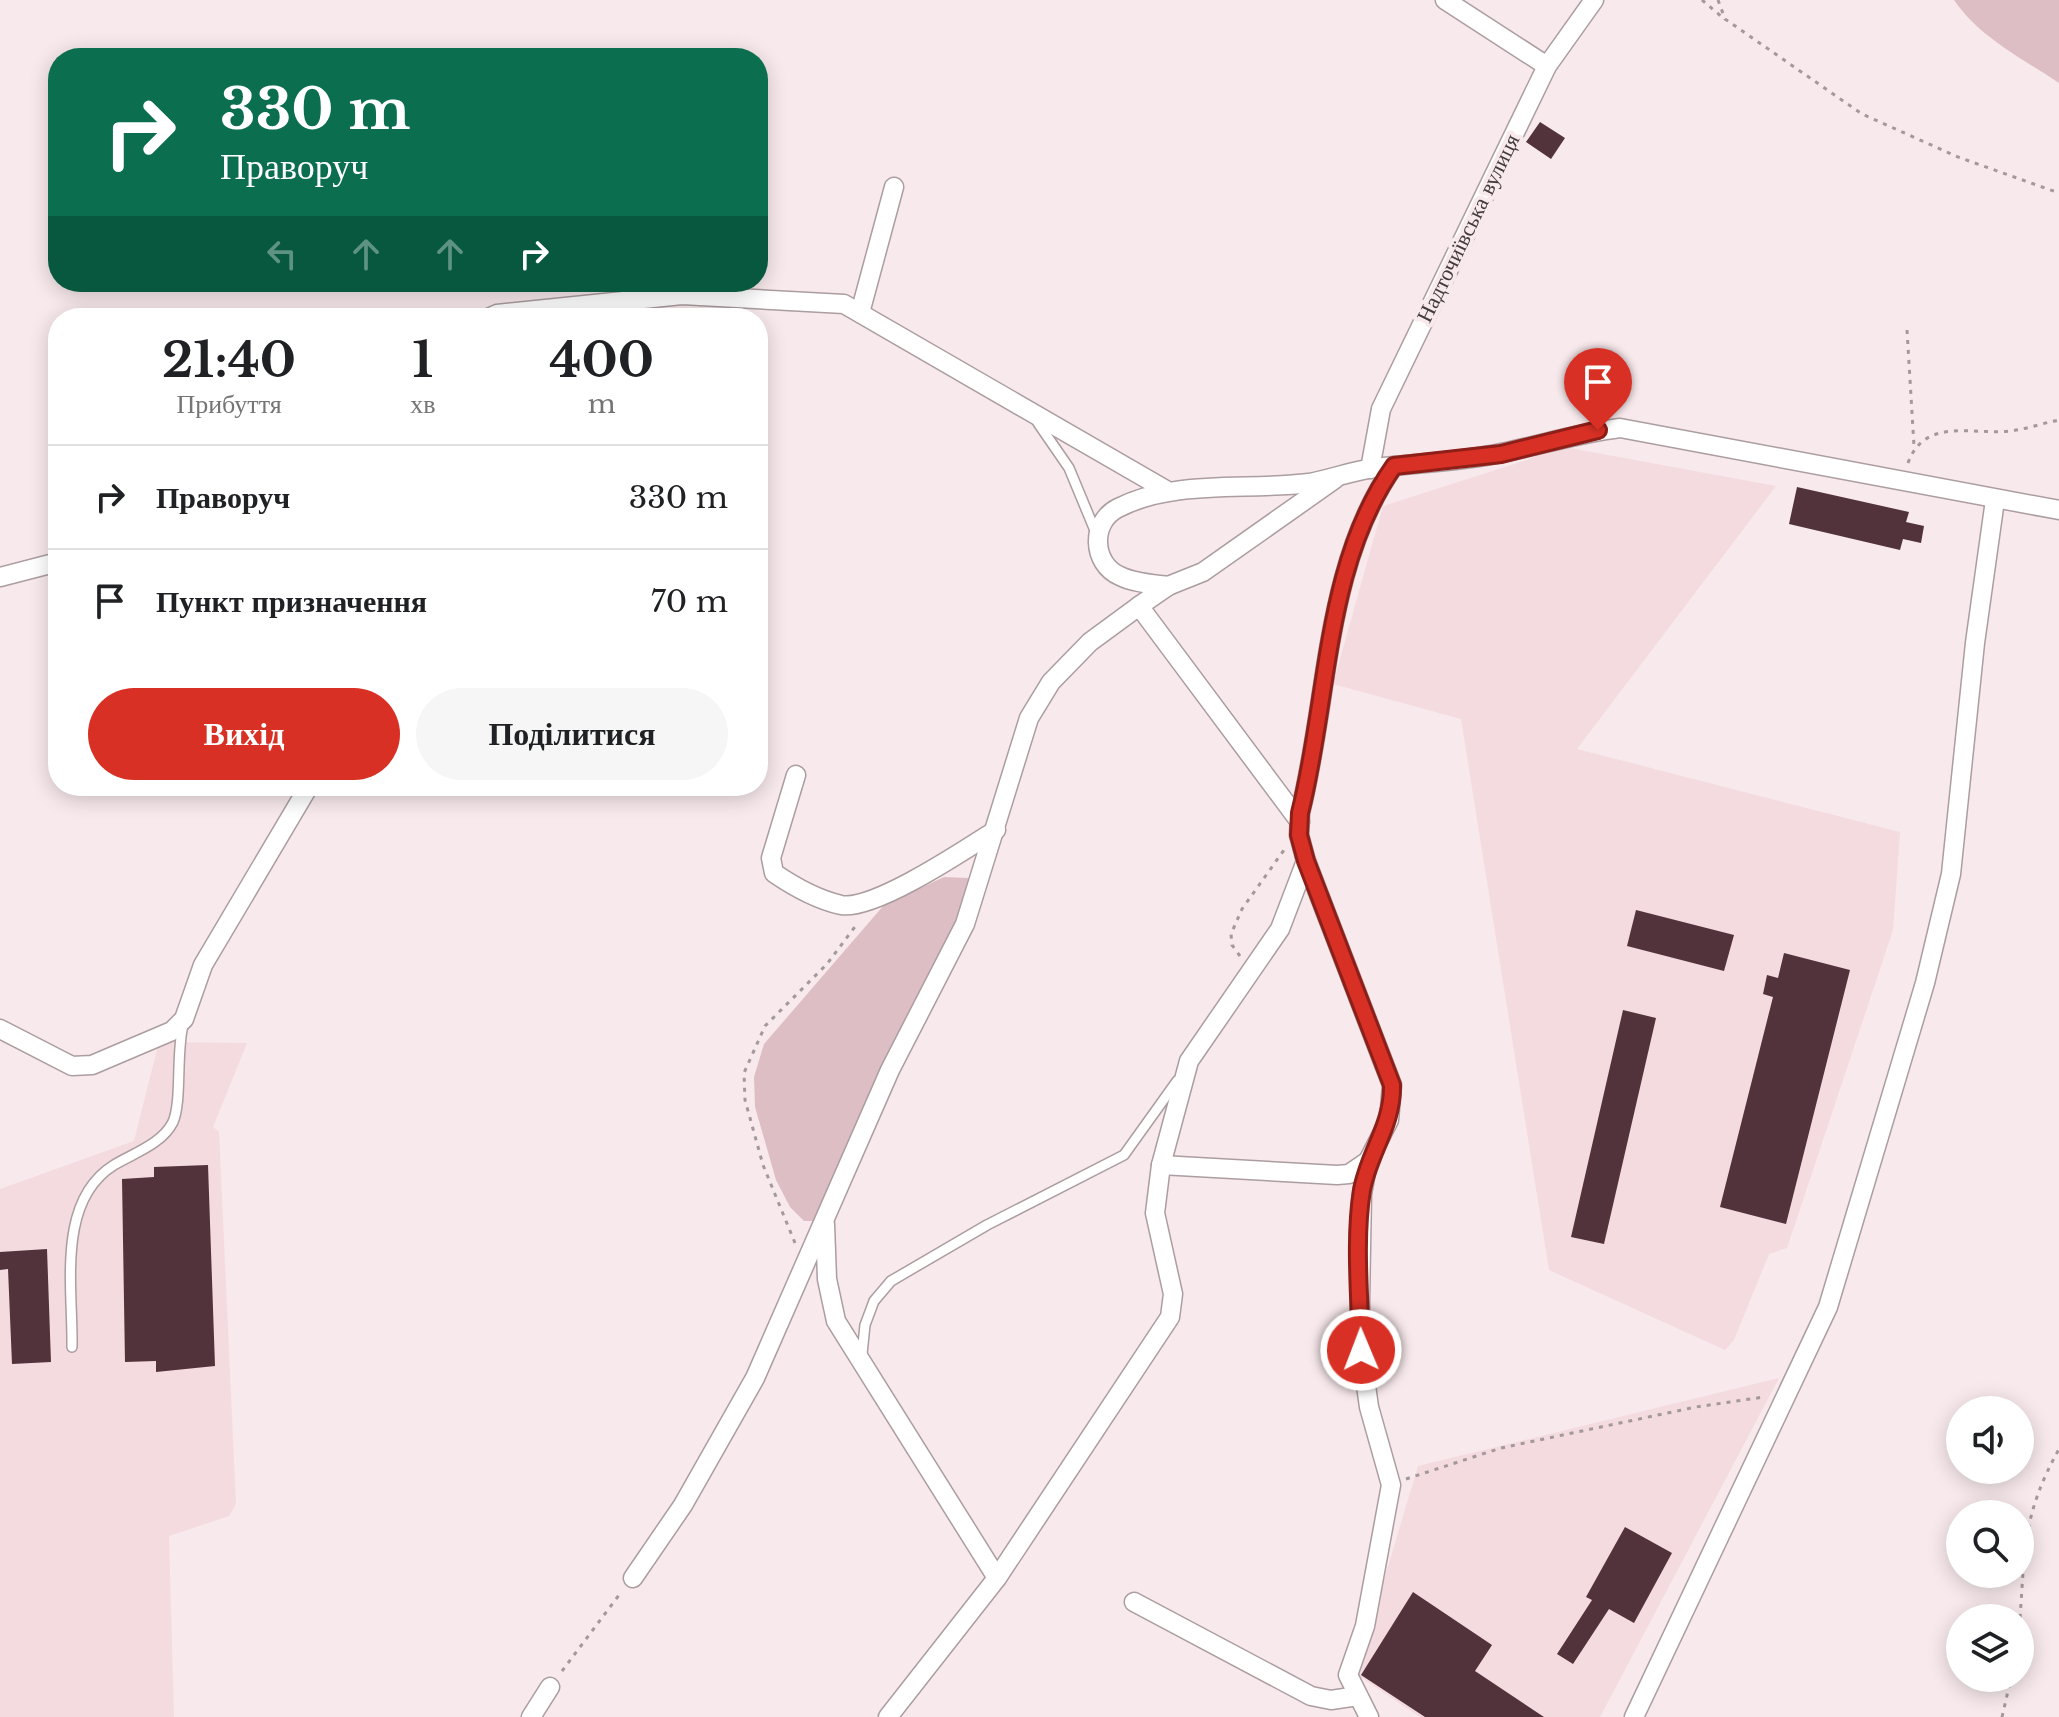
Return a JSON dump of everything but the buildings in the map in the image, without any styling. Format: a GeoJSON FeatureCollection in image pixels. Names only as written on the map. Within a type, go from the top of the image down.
{"type":"FeatureCollection","features":[{"type":"Feature","properties":{"kind":"street"},"geometry":{"type":"LineString","coordinates":[[1445,0],[1547,66]]}},
{"type":"Feature","properties":{"kind":"street","name":"Надточиївська вулиця"},"geometry":{"type":"LineString","coordinates":[[1370,469],[1381,409],[1547,66],[1594,0]]}},
{"type":"Feature","properties":{"kind":"street"},"geometry":{"type":"LineString","coordinates":[[860,313],[894,187]]}},
{"type":"Feature","properties":{"kind":"street"},"geometry":{"type":"LineString","coordinates":[[555,308],[682,295],[844,304],[1166,490]]}},
{"type":"Feature","properties":{"kind":"street"},"geometry":{"type":"LineString","coordinates":[[1168,586],[1118,576],[1102,560],[1098,537],[1101,526],[1116,509],[1166,490],[1279,487],[1335,479],[1370,469],[1501,454],[1576,433],[1620,428],[2059,510]]}},
{"type":"Feature","properties":{"kind":"street"},"geometry":{"type":"LineString","coordinates":[[1369,1717],[1348,1675],[1365,1626],[1391,1485],[1373,1431],[1361,1350],[1362,1194],[1368,1161],[1389,1120],[1392,1085],[1306,861],[1299,820],[1335,623],[1361,522],[1373,495],[1394,466]]}},
{"type":"Feature","properties":{"kind":"street"},"geometry":{"type":"LineString","coordinates":[[633,1578],[683,1505],[755,1378],[890,1070],[965,924],[1029,718],[1051,682],[1090,642],[1139,606],[1168,586],[1203,572],[1335,479]]}},
{"type":"Feature","properties":{"kind":"street"},"geometry":{"type":"LineString","coordinates":[[1634,1717],[1828,1307],[1925,983],[1951,874],[1975,643],[1995,500]]}},
{"type":"Feature","properties":{"kind":"street"},"geometry":{"type":"LineString","coordinates":[[0,577],[48,565]]}},
{"type":"Feature","properties":{"kind":"street"},"geometry":{"type":"LineString","coordinates":[[1139,606],[1299,820]]}},
{"type":"Feature","properties":{"kind":"street"},"geometry":{"type":"LineString","coordinates":[[796,775],[771,858],[774,873],[791,884],[843,905],[865,902],[933,870],[996,830]]}},
{"type":"Feature","properties":{"kind":"street"},"geometry":{"type":"LineString","coordinates":[[0,1029],[72,1066],[92,1065],[172,1031],[184,1019],[203,965],[303,796]]}},
{"type":"Feature","properties":{"kind":"street"},"geometry":{"type":"LineString","coordinates":[[888,1717],[997,1578],[1170,1317],[1173,1294],[1155,1213],[1161,1165],[1189,1061],[1280,929],[1306,861]]}},
{"type":"Feature","properties":{"kind":"street"},"geometry":{"type":"LineString","coordinates":[[1161,1165],[1337,1175],[1349,1174],[1368,1161]]}},
{"type":"Feature","properties":{"kind":"street"},"geometry":{"type":"LineString","coordinates":[[825,1218],[827,1279],[836,1321],[997,1578]]}},
{"type":"Feature","properties":{"kind":"street"},"geometry":{"type":"LineString","coordinates":[[1134,1602],[1311,1696],[1331,1700],[1358,1696]]}},
{"type":"Feature","properties":{"kind":"street"},"geometry":{"type":"LineString","coordinates":[[531,1717],[550,1687]]}},
{"type":"Feature","properties":{"kind":"lane"},"geometry":{"type":"LineString","coordinates":[[1029,411],[1069,468],[1098,537]]}},
{"type":"Feature","properties":{"kind":"lane"},"geometry":{"type":"LineString","coordinates":[[72,1347],[74,1227],[79,1207],[97,1177],[158,1140],[173,1122],[178,1099],[178,1045],[184,1019]]}},
{"type":"Feature","properties":{"kind":"lane"},"geometry":{"type":"LineString","coordinates":[[863,1367],[865,1325],[874,1301],[891,1281],[987,1225],[1124,1155],[1159,1112],[1189,1061]]}},
{"type":"Feature","properties":{"kind":"path"},"geometry":{"type":"LineString","coordinates":[[1702,0],[1862,114],[1958,157],[2059,193]]}},
{"type":"Feature","properties":{"kind":"path"},"geometry":{"type":"LineString","coordinates":[[1718,0],[1725,19]]}},
{"type":"Feature","properties":{"kind":"path"},"geometry":{"type":"LineString","coordinates":[[1901,480],[1914,446],[1907,330]]}},
{"type":"Feature","properties":{"kind":"path"},"geometry":{"type":"LineString","coordinates":[[1914,446],[1933,434],[2010,431],[2059,420]]}},
{"type":"Feature","properties":{"kind":"path"},"geometry":{"type":"LineString","coordinates":[[1254,970],[1238,953],[1231,934],[1242,909],[1285,849],[1299,820]]}},
{"type":"Feature","properties":{"kind":"path"},"geometry":{"type":"LineString","coordinates":[[805,1264],[763,1165],[745,1100],[744,1073],[765,1026],[827,964],[858,923],[865,902]]}},
{"type":"Feature","properties":{"kind":"path"},"geometry":{"type":"LineString","coordinates":[[1391,1485],[1501,1448],[1696,1407],[1788,1396]]}},
{"type":"Feature","properties":{"kind":"path"},"geometry":{"type":"LineString","coordinates":[[2021,1604],[2026,1527],[2037,1490],[2059,1449]]}},
{"type":"Feature","properties":{"kind":"path"},"geometry":{"type":"LineString","coordinates":[[550,1687],[633,1578]]}},
{"type":"Feature","properties":{"kind":"path"},"geometry":{"type":"LineString","coordinates":[[2002,1717],[2008,1692]]}},
{"type":"Feature","properties":{"kind":"shaded area"},"geometry":{"type":"Polygon","coordinates":[[[1954,0],[2059,0],[2059,83],[1989,36],[1954,0]]]}},
{"type":"Feature","properties":{"kind":"shaded area"},"geometry":{"type":"Polygon","coordinates":[[[1559,446],[1776,486],[1577,749],[1900,832],[1893,930],[1787,1248],[1769,1254],[1734,1340],[1725,1350],[1549,1270],[1461,719],[1333,684],[1383,506],[1527,460],[1559,446]]]}},
{"type":"Feature","properties":{"kind":"shaded area"},"geometry":{"type":"Polygon","coordinates":[[[944,877],[968,878],[976,889],[816,1221],[804,1221],[790,1207],[776,1180],[755,1107],[754,1077],[764,1044],[884,905],[944,877]]]}},
{"type":"Feature","properties":{"kind":"shaded area"},"geometry":{"type":"Polygon","coordinates":[[[159,1042],[247,1043],[213,1127],[219,1132],[236,1504],[229,1516],[169,1536],[174,1717],[0,1717],[0,1189],[134,1141],[159,1042]]]}},
{"type":"Feature","properties":{"kind":"shaded area"},"geometry":{"type":"Polygon","coordinates":[[[1779,1378],[1600,1717],[1420,1717],[1356,1674],[1418,1466],[1779,1378]]]}},
{"type":"Feature","properties":{"kind":"route"},"geometry":{"type":"LineString","coordinates":[[1361,1350],[1362,1194],[1368,1161],[1389,1120],[1392,1085],[1337,945],[1299,835],[1300,813],[1335,623],[1361,522],[1373,495],[1394,466],[1501,454],[1598,430]]}}]}
